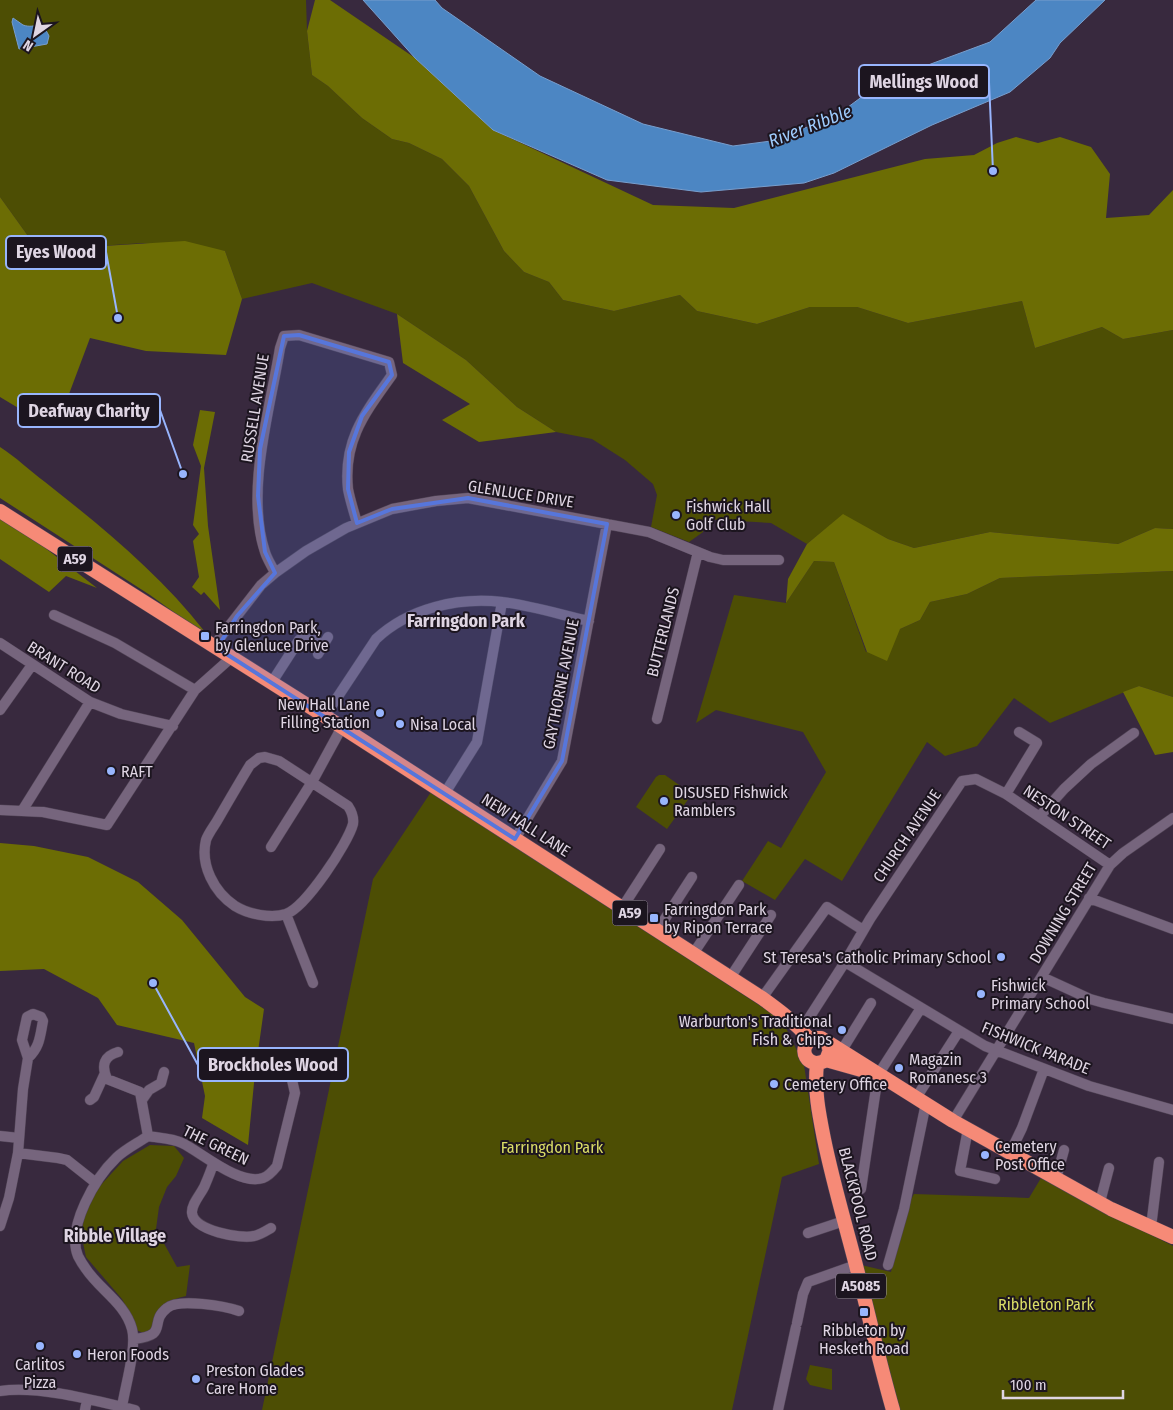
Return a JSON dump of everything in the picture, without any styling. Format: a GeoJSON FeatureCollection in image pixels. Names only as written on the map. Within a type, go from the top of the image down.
{"type":"FeatureCollection","features":[{"type":"Feature","properties":{"kind":"highway","name":"A59"},"geometry":{"type":"LineString","coordinates":[[0,510],[216,648]]}},
{"type":"Feature","properties":{"kind":"highway","name":"NEW HALL LANE"},"geometry":{"type":"LineString","coordinates":[[216,648],[272,682],[762,998],[785,1014],[810,1040]]}},
{"type":"Feature","properties":{"kind":"highway"},"geometry":{"type":"LineString","coordinates":[[878,1074],[828,1054],[819,1037],[810,1040],[805,1046],[805,1054],[809,1060],[828,1054],[878,1074],[952,1121],[1056,1179],[1151,1227],[1173,1236]]}},
{"type":"Feature","properties":{"kind":"highway","name":"BLACKPOOL ROAD"},"geometry":{"type":"LineString","coordinates":[[828,1054],[815,1078],[817,1104],[828,1162],[856,1265],[877,1355],[894,1410]]}},
{"type":"Feature","properties":{"kind":"street","name":"RUSSELL AVENUE"},"geometry":{"type":"LineString","coordinates":[[275,573],[265,552],[259,522],[258,496],[260,449],[284,336],[299,335],[389,362],[392,375],[362,416],[349,452],[348,489],[357,523]]}},
{"type":"Feature","properties":{"kind":"street","name":"GLENLUCE DRIVE"},"geometry":{"type":"LineString","coordinates":[[216,648],[219,639],[262,585],[275,573],[306,551],[346,528],[392,509],[436,501],[468,498],[649,532],[723,560],[779,560]]}},
{"type":"Feature","properties":{"kind":"street","name":"GAYTHORNE AVENUE"},"geometry":{"type":"LineString","coordinates":[[515,839],[562,761],[607,524]]}},
{"type":"Feature","properties":{"kind":"street","name":"BUTTERLANDS"},"geometry":{"type":"LineString","coordinates":[[657,719],[698,552]]}},
{"type":"Feature","properties":{"kind":"street"},"geometry":{"type":"LineString","coordinates":[[325,716],[376,639],[405,618],[431,608],[462,602],[502,602],[589,621]]}},
{"type":"Feature","properties":{"kind":"street"},"geometry":{"type":"LineString","coordinates":[[445,793],[477,742],[502,602]]}},
{"type":"Feature","properties":{"kind":"street"},"geometry":{"type":"LineString","coordinates":[[54,616],[115,643],[195,690]]}},
{"type":"Feature","properties":{"kind":"street"},"geometry":{"type":"LineString","coordinates":[[272,682],[299,640],[305,636],[326,641],[318,654]]}},
{"type":"Feature","properties":{"kind":"street","name":"BRANT ROAD"},"geometry":{"type":"LineString","coordinates":[[0,643],[90,702],[132,717],[173,726]]}},
{"type":"Feature","properties":{"kind":"street"},"geometry":{"type":"LineString","coordinates":[[0,810],[43,812],[107,826],[195,690],[232,657]]}},
{"type":"Feature","properties":{"kind":"street"},"geometry":{"type":"LineString","coordinates":[[0,710],[32,665]]}},
{"type":"Feature","properties":{"kind":"street"},"geometry":{"type":"LineString","coordinates":[[22,811],[90,702]]}},
{"type":"Feature","properties":{"kind":"street"},"geometry":{"type":"LineString","coordinates":[[271,847],[312,782],[342,727]]}},
{"type":"Feature","properties":{"kind":"street"},"geometry":{"type":"LineString","coordinates":[[1006,794],[1037,743],[1019,732]]}},
{"type":"Feature","properties":{"kind":"street"},"geometry":{"type":"LineString","coordinates":[[1040,816],[1064,789],[1091,764],[1134,733]]}},
{"type":"Feature","properties":{"kind":"street"},"geometry":{"type":"LineString","coordinates":[[265,757],[280,762],[312,782],[348,806],[353,814],[354,822],[350,832],[317,886],[286,914],[273,915],[249,912],[235,906],[222,896],[212,882],[205,856],[206,840],[250,765],[258,758],[265,757]]}},
{"type":"Feature","properties":{"kind":"street","name":"CHURCH AVENUE"},"geometry":{"type":"LineString","coordinates":[[809,1018],[863,930],[962,780],[976,779],[1006,794]]}},
{"type":"Feature","properties":{"kind":"street","name":"NESTON STREET"},"geometry":{"type":"LineString","coordinates":[[1006,794],[1110,865]]}},
{"type":"Feature","properties":{"kind":"street","name":"DOWNING STREET"},"geometry":{"type":"LineString","coordinates":[[952,1121],[1110,865],[1123,853],[1173,818]]}},
{"type":"Feature","properties":{"kind":"street"},"geometry":{"type":"LineString","coordinates":[[622,908],[660,850]]}},
{"type":"Feature","properties":{"kind":"street"},"geometry":{"type":"LineString","coordinates":[[657,931],[692,877]]}},
{"type":"Feature","properties":{"kind":"street"},"geometry":{"type":"LineString","coordinates":[[693,954],[739,885]]}},
{"type":"Feature","properties":{"kind":"street"},"geometry":{"type":"LineString","coordinates":[[1089,898],[1173,929]]}},
{"type":"Feature","properties":{"kind":"street"},"geometry":{"type":"LineString","coordinates":[[762,998],[827,907],[863,930]]}},
{"type":"Feature","properties":{"kind":"street"},"geometry":{"type":"LineString","coordinates":[[286,914],[314,983]]}},
{"type":"Feature","properties":{"kind":"street"},"geometry":{"type":"LineString","coordinates":[[730,978],[771,915]]}},
{"type":"Feature","properties":{"kind":"street","name":"FISHWICK PARADE"},"geometry":{"type":"LineString","coordinates":[[845,962],[959,1031],[996,1050],[1088,1086],[1173,1110]]}},
{"type":"Feature","properties":{"kind":"street"},"geometry":{"type":"LineString","coordinates":[[1042,977],[1104,1003],[1173,1019]]}},
{"type":"Feature","properties":{"kind":"street"},"geometry":{"type":"LineString","coordinates":[[828,1054],[871,1004]]}},
{"type":"Feature","properties":{"kind":"street"},"geometry":{"type":"LineString","coordinates":[[861,1189],[878,1074],[920,1008]]}},
{"type":"Feature","properties":{"kind":"street"},"geometry":{"type":"LineString","coordinates":[[888,1265],[904,1209],[921,1100],[959,1031]]}},
{"type":"Feature","properties":{"kind":"street"},"geometry":{"type":"LineString","coordinates":[[118,1052],[109,1055],[106,1059],[104,1065],[105,1074],[107,1079],[140,1092],[148,1136],[117,1157],[96,1182],[79,1216],[75,1236],[77,1255],[86,1270],[113,1297],[126,1315],[134,1338],[122,1407]]}},
{"type":"Feature","properties":{"kind":"street"},"geometry":{"type":"LineString","coordinates":[[1,1222],[9,1198],[18,1153],[23,1089],[28,1058]]}},
{"type":"Feature","properties":{"kind":"street"},"geometry":{"type":"LineString","coordinates":[[1010,1153],[1022,1128],[1044,1069]]}},
{"type":"Feature","properties":{"kind":"street"},"geometry":{"type":"LineString","coordinates":[[142,1100],[149,1090],[161,1083],[164,1072]]}},
{"type":"Feature","properties":{"kind":"street"},"geometry":{"type":"LineString","coordinates":[[90,1100],[94,1097],[105,1074]]}},
{"type":"Feature","properties":{"kind":"street","name":"THE GREEN"},"geometry":{"type":"LineString","coordinates":[[148,1136],[174,1140],[213,1164],[246,1177],[261,1179],[278,1166],[295,1094],[292,1080]]}},
{"type":"Feature","properties":{"kind":"street"},"geometry":{"type":"LineString","coordinates":[[968,1129],[960,1171],[995,1179]]}},
{"type":"Feature","properties":{"kind":"street"},"geometry":{"type":"LineString","coordinates":[[0,1136],[19,1138]]}},
{"type":"Feature","properties":{"kind":"street"},"geometry":{"type":"LineString","coordinates":[[1056,1179],[1064,1150]]}},
{"type":"Feature","properties":{"kind":"street"},"geometry":{"type":"LineString","coordinates":[[18,1153],[67,1160],[96,1182]]}},
{"type":"Feature","properties":{"kind":"street"},"geometry":{"type":"LineString","coordinates":[[1151,1227],[1159,1162]]}},
{"type":"Feature","properties":{"kind":"street"},"geometry":{"type":"LineString","coordinates":[[213,1164],[205,1186],[194,1206],[192,1213],[196,1222],[205,1228],[234,1236],[257,1236],[271,1228]]}},
{"type":"Feature","properties":{"kind":"street"},"geometry":{"type":"LineString","coordinates":[[1100,1202],[1109,1168]]}},
{"type":"Feature","properties":{"kind":"street"},"geometry":{"type":"LineString","coordinates":[[808,1233],[844,1221]]}},
{"type":"Feature","properties":{"kind":"street"},"geometry":{"type":"LineString","coordinates":[[778,1410],[803,1294],[808,1282],[856,1265]]}},
{"type":"Feature","properties":{"kind":"street"},"geometry":{"type":"LineString","coordinates":[[134,1338],[146,1338],[154,1334],[158,1328],[158,1320],[162,1313],[176,1303],[188,1302],[231,1308],[239,1311]]}},
{"type":"Feature","properties":{"kind":"street"},"geometry":{"type":"LineString","coordinates":[[0,1391],[44,1392],[86,1405],[122,1407],[135,1410]]}},
{"type":"Feature","properties":{"kind":"highlighted area"},"geometry":{"type":"Polygon","coordinates":[[[299,335],[389,362],[392,375],[362,416],[349,452],[348,489],[357,523],[392,509],[468,498],[607,524],[562,761],[515,839],[217,648],[237,616],[275,573],[265,552],[258,496],[260,449],[284,336],[299,335]]]}},
{"type":"Feature","properties":{"kind":"green space"},"geometry":{"type":"Polygon","coordinates":[[[0,0],[306,0],[312,75],[328,86],[362,118],[392,139],[409,143],[442,159],[469,186],[504,251],[524,272],[549,282],[563,300],[614,311],[680,295],[697,311],[757,324],[810,307],[857,307],[908,323],[1022,301],[1035,348],[1102,327],[1123,339],[1173,330],[1173,529],[1155,528],[1118,544],[990,532],[914,548],[888,539],[843,515],[807,544],[771,523],[703,519],[703,532],[689,542],[651,527],[657,495],[653,484],[625,460],[592,439],[556,432],[517,407],[466,360],[397,314],[312,283],[242,299],[225,251],[143,243],[38,250],[0,197],[0,0]]]}},
{"type":"Feature","properties":{"kind":"green space"},"geometry":{"type":"Polygon","coordinates":[[[814,561],[834,562],[866,652],[900,629],[920,620],[930,602],[967,594],[1000,578],[1173,571],[1173,697],[1139,686],[1050,723],[1014,698],[977,746],[945,756],[927,742],[842,881],[805,859],[775,900],[742,881],[768,841],[781,848],[826,772],[803,732],[716,710],[696,723],[734,595],[786,603],[814,561]]]}},
{"type":"Feature","properties":{"kind":"green space","name":"DISUSED Fishwick Ramblers"},"geometry":{"type":"Polygon","coordinates":[[[659,775],[665,775],[692,794],[667,829],[636,807],[659,775]]]}},
{"type":"Feature","properties":{"kind":"green space","name":"Farringdon Park"},"geometry":{"type":"Polygon","coordinates":[[[431,792],[782,1020],[804,1065],[819,1164],[782,1177],[732,1410],[262,1410],[373,879],[431,792]]]}},
{"type":"Feature","properties":{"kind":"green space"},"geometry":{"type":"Polygon","coordinates":[[[150,1145],[174,1146],[184,1158],[176,1176],[167,1187],[159,1207],[156,1229],[177,1267],[190,1265],[186,1296],[164,1304],[157,1312],[155,1324],[146,1334],[136,1330],[122,1299],[86,1257],[82,1238],[84,1214],[99,1187],[123,1161],[150,1145]]]}},
{"type":"Feature","properties":{"kind":"green space","name":"Ribbleton Park"},"geometry":{"type":"Polygon","coordinates":[[[1041,1178],[1173,1246],[1173,1410],[899,1410],[861,1265],[891,1272],[907,1207],[914,1194],[1029,1198],[1041,1178]]]}},
{"type":"Feature","properties":{"kind":"green space"},"geometry":{"type":"Polygon","coordinates":[[[810,1365],[832,1369],[832,1390],[810,1385],[806,1379],[810,1365]]]}},
{"type":"Feature","properties":{"kind":"shaded area"},"geometry":{"type":"Polygon","coordinates":[[[315,0],[330,0],[415,58],[493,130],[653,205],[734,208],[925,159],[974,155],[997,143],[1016,137],[1038,143],[1060,137],[1091,147],[1110,174],[1106,218],[1149,215],[1173,190],[1173,330],[1123,339],[1102,327],[1035,348],[1022,301],[908,323],[857,307],[810,307],[757,324],[697,311],[680,295],[614,311],[563,300],[549,282],[524,272],[504,251],[469,186],[442,159],[409,143],[392,139],[362,118],[328,86],[312,75],[307,31],[315,0]]]}},
{"type":"Feature","properties":{"kind":"shaded area"},"geometry":{"type":"Polygon","coordinates":[[[0,197],[38,250],[185,241],[225,251],[242,299],[226,355],[146,351],[90,338],[69,394],[30,415],[0,397],[0,197]]]}},
{"type":"Feature","properties":{"kind":"shaded area"},"geometry":{"type":"Polygon","coordinates":[[[397,314],[466,360],[517,407],[556,432],[479,442],[442,420],[470,404],[403,363],[397,314]]]}},
{"type":"Feature","properties":{"kind":"shaded area"},"geometry":{"type":"Polygon","coordinates":[[[200,410],[215,412],[204,468],[208,526],[220,610],[204,592],[201,595],[192,587],[199,577],[193,541],[199,534],[193,525],[201,466],[193,445],[200,410]]]}},
{"type":"Feature","properties":{"kind":"shaded area"},"geometry":{"type":"Polygon","coordinates":[[[0,447],[88,516],[130,552],[169,590],[205,632],[197,629],[150,595],[0,498],[0,447]]]}},
{"type":"Feature","properties":{"kind":"shaded area"},"geometry":{"type":"Polygon","coordinates":[[[0,513],[97,588],[66,576],[49,592],[0,559],[0,513]]]}},
{"type":"Feature","properties":{"kind":"shaded area"},"geometry":{"type":"Polygon","coordinates":[[[843,514],[888,539],[914,548],[990,532],[1118,544],[1155,528],[1173,529],[1173,571],[1000,578],[967,594],[930,602],[920,620],[900,629],[887,661],[867,652],[834,562],[814,561],[786,603],[788,579],[807,544],[843,514]]]}},
{"type":"Feature","properties":{"kind":"shaded area"},"geometry":{"type":"Polygon","coordinates":[[[1139,686],[1173,697],[1173,752],[1155,755],[1123,692],[1139,686]]]}},
{"type":"Feature","properties":{"kind":"shaded area"},"geometry":{"type":"Polygon","coordinates":[[[0,843],[34,846],[88,857],[138,882],[182,920],[245,997],[264,1009],[248,1145],[202,1118],[205,1096],[194,1043],[117,1025],[98,998],[44,969],[0,971],[0,843]]]}},
{"type":"Feature","properties":{"kind":"water","name":"River Ribble"},"geometry":{"type":"Polygon","coordinates":[[[363,0],[435,0],[442,8],[540,76],[643,124],[733,146],[771,141],[836,116],[871,90],[920,68],[990,42],[1036,0],[1105,0],[1060,43],[1050,58],[1010,92],[932,125],[834,173],[804,183],[701,192],[607,180],[493,130],[415,58],[363,0]]]}},
{"type":"Feature","properties":{"kind":"water"},"geometry":{"type":"Polygon","coordinates":[[[13,18],[23,25],[41,25],[49,36],[47,44],[19,49],[12,22],[13,18]]]}},
{"type":"Feature","properties":{"kind":"place","name":"Mellings Wood"},"geometry":{"type":"Point","coordinates":[993,171]}},
{"type":"Feature","properties":{"kind":"place","name":"Eyes Wood"},"geometry":{"type":"Point","coordinates":[118,318]}},
{"type":"Feature","properties":{"kind":"place","name":"Deafway Charity"},"geometry":{"type":"Point","coordinates":[183,474]}},
{"type":"Feature","properties":{"kind":"place","name":"Fishwick Hall Golf Club"},"geometry":{"type":"Point","coordinates":[676,515]}},
{"type":"Feature","properties":{"kind":"place","name":"Farringdon Park, by Glenluce Drive"},"geometry":{"type":"Point","coordinates":[205,636]}},
{"type":"Feature","properties":{"kind":"place","name":"New Hall Lane Filling Station"},"geometry":{"type":"Point","coordinates":[380,713]}},
{"type":"Feature","properties":{"kind":"place","name":"Nisa Local"},"geometry":{"type":"Point","coordinates":[400,724]}},
{"type":"Feature","properties":{"kind":"place","name":"RAFT"},"geometry":{"type":"Point","coordinates":[111,771]}},
{"type":"Feature","properties":{"kind":"place","name":"DISUSED Fishwick Ramblers"},"geometry":{"type":"Point","coordinates":[664,801]}},
{"type":"Feature","properties":{"kind":"place","name":"Farringdon Park by Ripon Terrace"},"geometry":{"type":"Point","coordinates":[654,918]}},
{"type":"Feature","properties":{"kind":"place","name":"St Teresa's Catholic Primary School"},"geometry":{"type":"Point","coordinates":[1001,957]}},
{"type":"Feature","properties":{"kind":"place","name":"Brockholes Wood"},"geometry":{"type":"Point","coordinates":[153,983]}},
{"type":"Feature","properties":{"kind":"place","name":"Fishwick Primary School"},"geometry":{"type":"Point","coordinates":[981,994]}},
{"type":"Feature","properties":{"kind":"place","name":"Warburton's Traditional Fish & Chips"},"geometry":{"type":"Point","coordinates":[842,1030]}},
{"type":"Feature","properties":{"kind":"place","name":"Magazin Romanesc 3"},"geometry":{"type":"Point","coordinates":[899,1068]}},
{"type":"Feature","properties":{"kind":"place","name":"Cemetery Office"},"geometry":{"type":"Point","coordinates":[774,1084]}},
{"type":"Feature","properties":{"kind":"place","name":"Cemetery Post Office"},"geometry":{"type":"Point","coordinates":[985,1155]}},
{"type":"Feature","properties":{"kind":"place","name":"Ribbleton by Hesketh Road"},"geometry":{"type":"Point","coordinates":[864,1312]}},
{"type":"Feature","properties":{"kind":"place","name":"Carlitos Pizza"},"geometry":{"type":"Point","coordinates":[40,1346]}},
{"type":"Feature","properties":{"kind":"place","name":"Heron Foods"},"geometry":{"type":"Point","coordinates":[77,1354]}},
{"type":"Feature","properties":{"kind":"place","name":"Preston Glades Care Home"},"geometry":{"type":"Point","coordinates":[196,1379]}},
{"type":"Feature","properties":{"kind":"district","name":"Farringdon Park"},"geometry":{"type":"Point","coordinates":[466,621]}},
{"type":"Feature","properties":{"kind":"district","name":"Ribble Village"},"geometry":{"type":"Point","coordinates":[115,1236]}}]}
